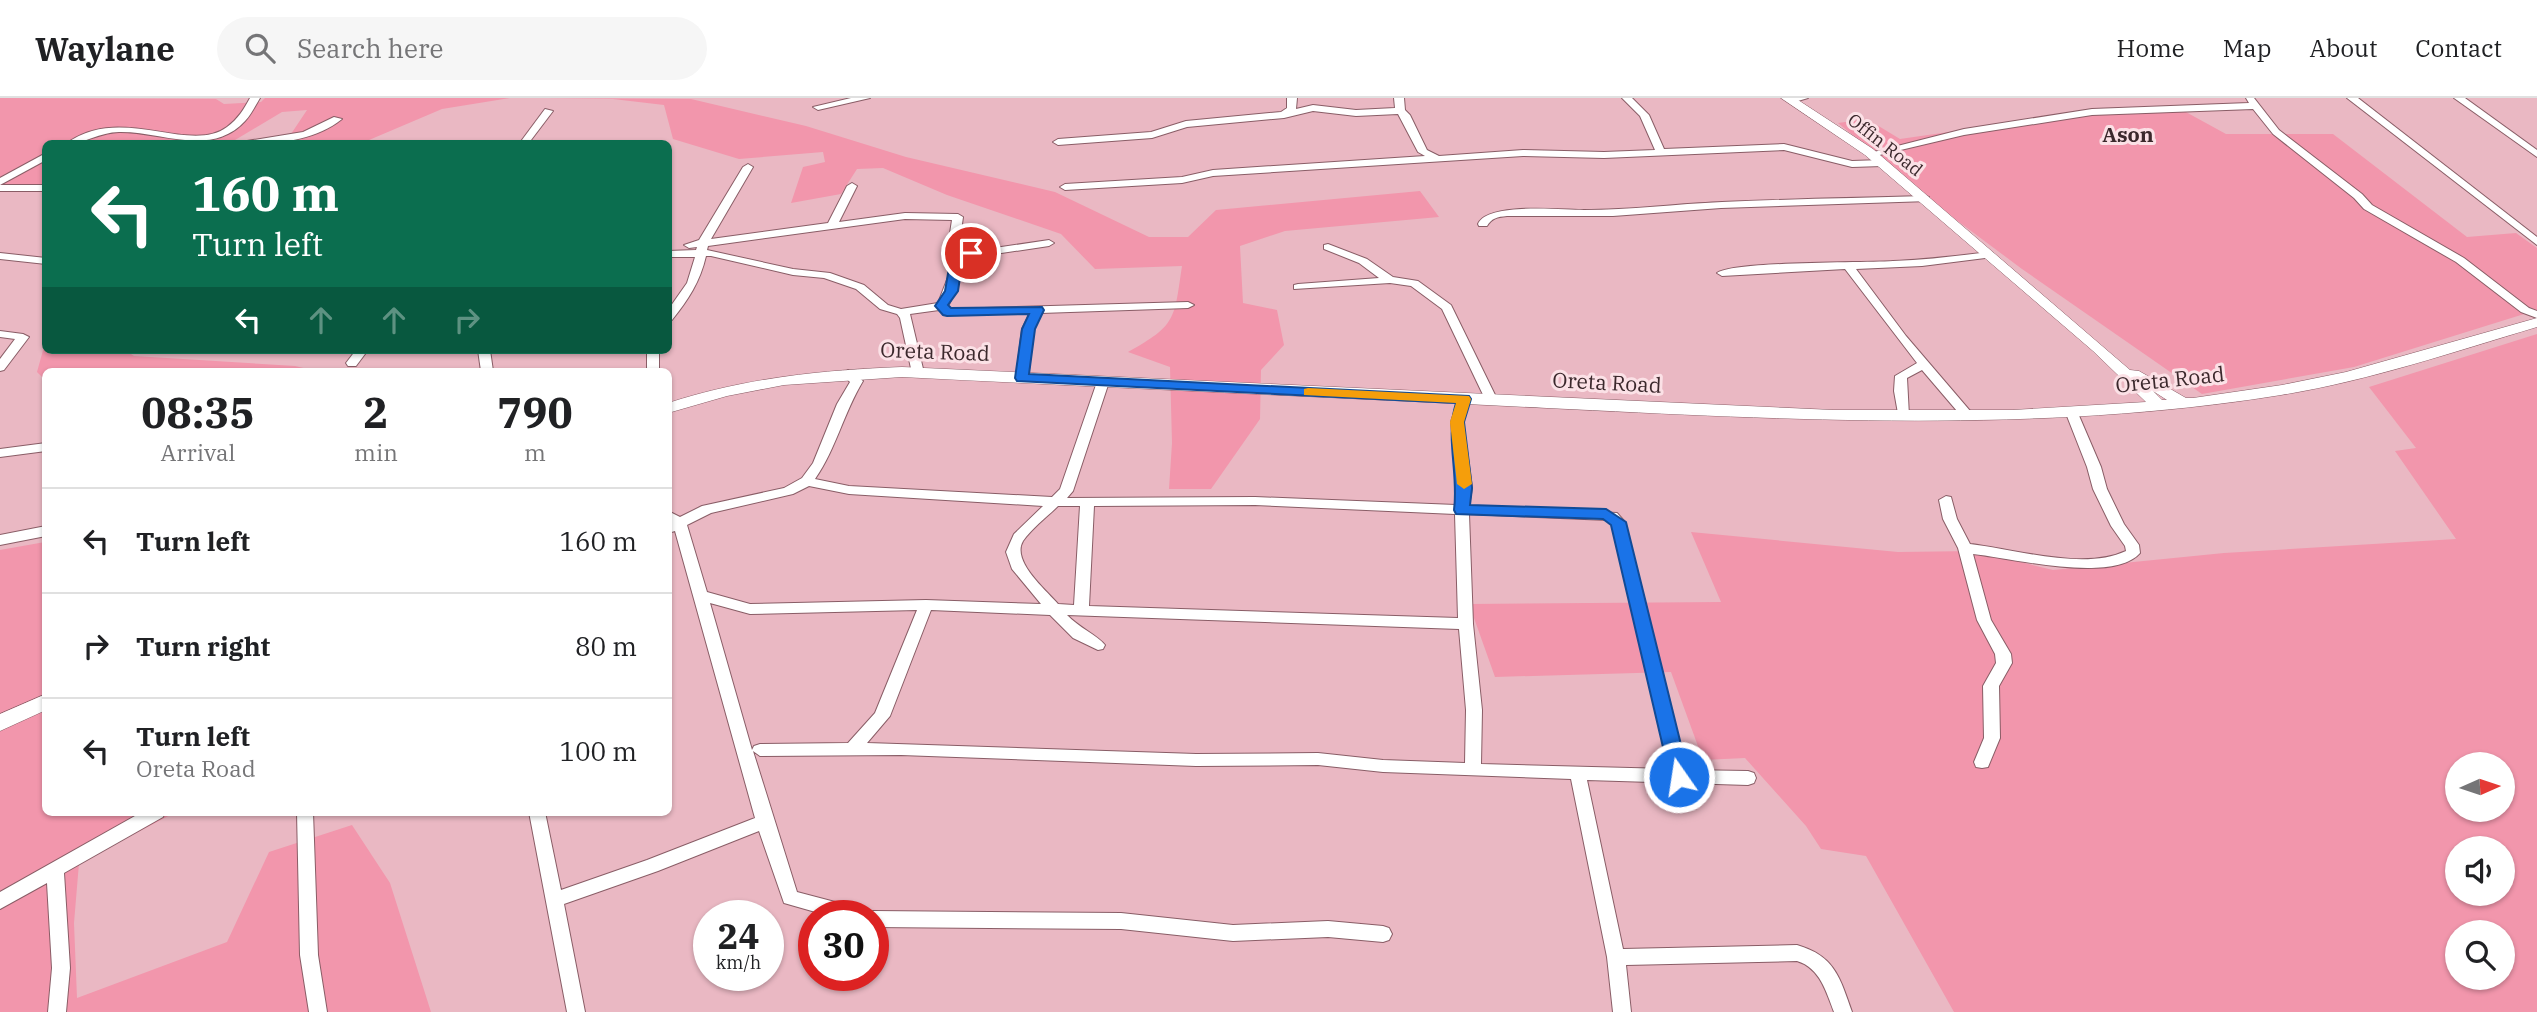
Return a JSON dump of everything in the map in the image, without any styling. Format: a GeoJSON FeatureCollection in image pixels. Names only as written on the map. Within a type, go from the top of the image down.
{"type":"FeatureCollection","features":[{"type":"Feature","properties":{"kind":"street"},"geometry":{"type":"LineString","coordinates":[[78,140],[97,131],[112,129],[131,129],[199,139],[222,134],[248,112],[255,98]]}},
{"type":"Feature","properties":{"kind":"street"},"geometry":{"type":"LineString","coordinates":[[818,107],[865,98]]}},
{"type":"Feature","properties":{"kind":"street"},"geometry":{"type":"LineString","coordinates":[[1284,115],[1292,108],[1292,98]]}},
{"type":"Feature","properties":{"kind":"street"},"geometry":{"type":"LineString","coordinates":[[1399,98],[1400,111]]}},
{"type":"Feature","properties":{"kind":"street"},"geometry":{"type":"LineString","coordinates":[[1627,98],[1644,115],[1660,151]]}},
{"type":"Feature","properties":{"kind":"street"},"geometry":{"type":"LineString","coordinates":[[2352,98],[2537,242]]}},
{"type":"Feature","properties":{"kind":"street"},"geometry":{"type":"LineString","coordinates":[[2459,98],[2537,154]]}},
{"type":"Feature","properties":{"kind":"street","name":"Offin Road"},"geometry":{"type":"LineString","coordinates":[[1794,99],[1882,163],[2115,364]]}},
{"type":"Feature","properties":{"kind":"street"},"geometry":{"type":"LineString","coordinates":[[1871,154],[1964,132],[2081,114],[2252,102],[2276,132],[2358,196],[2368,207],[2460,260],[2525,310],[2537,315]]}},
{"type":"Feature","properties":{"kind":"street"},"geometry":{"type":"LineString","coordinates":[[1058,142],[1152,135],[1186,124],[1284,115],[1313,108],[1356,113],[1400,111],[1405,115],[1423,152],[1434,157]]}},
{"type":"Feature","properties":{"kind":"street"},"geometry":{"type":"LineString","coordinates":[[526,140],[548,111]]}},
{"type":"Feature","properties":{"kind":"street"},"geometry":{"type":"LineString","coordinates":[[265,140],[304,135],[337,119]]}},
{"type":"Feature","properties":{"kind":"street"},"geometry":{"type":"LineString","coordinates":[[222,134],[222,140]]}},
{"type":"Feature","properties":{"kind":"street"},"geometry":{"type":"LineString","coordinates":[[1065,187],[1182,180],[1213,173],[1523,153],[1604,155],[1794,147],[1852,164],[1882,163]]}},
{"type":"Feature","properties":{"kind":"street"},"geometry":{"type":"LineString","coordinates":[[0,182],[42,158]]}},
{"type":"Feature","properties":{"kind":"street"},"geometry":{"type":"LineString","coordinates":[[672,313],[695,282],[704,248],[748,167]]}},
{"type":"Feature","properties":{"kind":"street"},"geometry":{"type":"LineString","coordinates":[[832,226],[852,186]]}},
{"type":"Feature","properties":{"kind":"street"},"geometry":{"type":"LineString","coordinates":[[0,188],[42,188]]}},
{"type":"Feature","properties":{"kind":"street"},"geometry":{"type":"LineString","coordinates":[[1483,224],[1485,219],[1493,215],[1519,213],[1613,213],[1721,205],[1924,199]]}},
{"type":"Feature","properties":{"kind":"street"},"geometry":{"type":"LineString","coordinates":[[672,251],[905,216],[958,217],[952,253],[960,257]]}},
{"type":"Feature","properties":{"kind":"street"},"geometry":{"type":"LineString","coordinates":[[704,248],[793,272],[826,275],[860,287],[884,307],[901,312],[942,306],[952,291],[960,257],[971,253],[1049,243]]}},
{"type":"Feature","properties":{"kind":"street"},"geometry":{"type":"LineString","coordinates":[[1328,247],[1363,261],[1390,280]]}},
{"type":"Feature","properties":{"kind":"street"},"geometry":{"type":"LineString","coordinates":[[1722,273],[1798,265],[1949,262],[1989,255]]}},
{"type":"Feature","properties":{"kind":"street"},"geometry":{"type":"LineString","coordinates":[[0,256],[42,261]]}},
{"type":"Feature","properties":{"kind":"street"},"geometry":{"type":"LineString","coordinates":[[1848,266],[1967,415]]}},
{"type":"Feature","properties":{"kind":"street"},"geometry":{"type":"LineString","coordinates":[[1298,287],[1390,280],[1414,283],[1445,304],[1492,401]]}},
{"type":"Feature","properties":{"kind":"street"},"geometry":{"type":"LineString","coordinates":[[942,306],[947,312],[1188,304]]}},
{"type":"Feature","properties":{"kind":"street"},"geometry":{"type":"LineString","coordinates":[[1021,378],[1028,329],[1037,310]]}},
{"type":"Feature","properties":{"kind":"street"},"geometry":{"type":"LineString","coordinates":[[901,312],[906,317],[918,373]]}},
{"type":"Feature","properties":{"kind":"street","name":"Oreta Road"},"geometry":{"type":"LineString","coordinates":[[672,407],[752,385],[823,374],[918,373],[1749,414],[1903,416],[2071,411],[2183,403],[2285,390],[2395,366],[2451,346],[2537,322]]}},
{"type":"Feature","properties":{"kind":"street"},"geometry":{"type":"LineString","coordinates":[[0,334],[23,337],[0,367]]}},
{"type":"Feature","properties":{"kind":"street"},"geometry":{"type":"LineString","coordinates":[[352,363],[359,354]]}},
{"type":"Feature","properties":{"kind":"street"},"geometry":{"type":"LineString","coordinates":[[1903,416],[1901,376],[1924,364]]}},
{"type":"Feature","properties":{"kind":"street"},"geometry":{"type":"LineString","coordinates":[[2115,364],[2183,403]]}},
{"type":"Feature","properties":{"kind":"street"},"geometry":{"type":"LineString","coordinates":[[2115,364],[2157,404]]}},
{"type":"Feature","properties":{"kind":"street"},"geometry":{"type":"LineString","coordinates":[[798,900],[790,898],[765,821],[701,596],[672,523],[707,509],[788,491],[807,481],[819,464],[843,404],[857,381],[848,374]]}},
{"type":"Feature","properties":{"kind":"street"},"geometry":{"type":"LineString","coordinates":[[1098,645],[1072,630],[1019,570],[1013,558],[1015,542],[1066,491],[1103,382]]}},
{"type":"Feature","properties":{"kind":"street"},"geometry":{"type":"LineString","coordinates":[[1464,399],[1457,422],[1465,488],[1462,510],[1466,624],[1474,710],[1473,770]]}},
{"type":"Feature","properties":{"kind":"street"},"geometry":{"type":"LineString","coordinates":[[1965,548],[2063,562],[2107,561],[2133,553],[2132,545],[2100,489],[2071,411]]}},
{"type":"Feature","properties":{"kind":"street"},"geometry":{"type":"LineString","coordinates":[[0,453],[42,448]]}},
{"type":"Feature","properties":{"kind":"street"},"geometry":{"type":"LineString","coordinates":[[807,481],[849,490],[1057,502],[1255,501],[1606,514],[1618,522],[1679,777]]}},
{"type":"Feature","properties":{"kind":"street"},"geometry":{"type":"LineString","coordinates":[[1946,500],[1950,519],[1965,548],[1984,620],[2003,654],[2004,663],[1991,686],[1992,738],[1982,762]]}},
{"type":"Feature","properties":{"kind":"street"},"geometry":{"type":"LineString","coordinates":[[1081,611],[1087,502]]}},
{"type":"Feature","properties":{"kind":"street"},"geometry":{"type":"LineString","coordinates":[[0,540],[42,532]]}},
{"type":"Feature","properties":{"kind":"street"},"geometry":{"type":"LineString","coordinates":[[701,596],[750,609],[926,605],[1466,624]]}},
{"type":"Feature","properties":{"kind":"street"},"geometry":{"type":"LineString","coordinates":[[852,749],[882,716],[926,605]]}},
{"type":"Feature","properties":{"kind":"street"},"geometry":{"type":"LineString","coordinates":[[0,723],[42,703]]}},
{"type":"Feature","properties":{"kind":"street"},"geometry":{"type":"LineString","coordinates":[[760,750],[852,749],[1196,760],[1318,759],[1383,766],[1578,775],[1748,778]]}},
{"type":"Feature","properties":{"kind":"street"},"geometry":{"type":"LineString","coordinates":[[1578,775],[1616,957],[1622,1012]]}},
{"type":"Feature","properties":{"kind":"street"},"geometry":{"type":"LineString","coordinates":[[0,901],[150,816]]}},
{"type":"Feature","properties":{"kind":"street"},"geometry":{"type":"LineString","coordinates":[[305,816],[309,955],[318,1012]]}},
{"type":"Feature","properties":{"kind":"street"},"geometry":{"type":"LineString","coordinates":[[538,816],[576,1012]]}},
{"type":"Feature","properties":{"kind":"street"},"geometry":{"type":"LineString","coordinates":[[554,900],[652,866],[765,821]]}},
{"type":"Feature","properties":{"kind":"street"},"geometry":{"type":"LineString","coordinates":[[55,870],[61,968],[57,1012]]}},
{"type":"Feature","properties":{"kind":"street"},"geometry":{"type":"LineString","coordinates":[[889,919],[1121,921],[1233,933],[1328,929],[1383,934]]}},
{"type":"Feature","properties":{"kind":"street"},"geometry":{"type":"LineString","coordinates":[[1616,957],[1797,953],[1808,956],[1829,974],[1843,1012]]}},
{"type":"Feature","properties":{"kind":"shaded area"},"geometry":{"type":"Polygon","coordinates":[[[0,98],[216,99],[224,104],[261,102],[265,98],[510,98],[442,109],[369,140],[287,140],[307,110],[282,112],[235,140],[42,140],[42,188],[0,191],[0,98]]]}},
{"type":"Feature","properties":{"kind":"shaded area"},"geometry":{"type":"Polygon","coordinates":[[[548,98],[691,99],[806,126],[906,157],[1055,192],[1149,237],[1188,237],[1216,210],[1420,191],[1439,217],[1285,231],[1240,246],[1243,303],[1277,310],[1284,345],[1261,370],[1260,419],[1211,489],[1169,489],[1172,443],[1170,367],[1128,352],[1165,327],[1174,309],[1182,266],[1095,269],[1061,234],[947,195],[883,168],[857,169],[841,194],[791,203],[803,167],[825,162],[823,152],[739,159],[673,139],[664,105],[613,99],[548,98]]]}},
{"type":"Feature","properties":{"kind":"shaded area"},"geometry":{"type":"Polygon","coordinates":[[[2184,111],[2226,134],[2333,134],[2467,237],[2516,233],[2537,248],[2537,310],[2354,367],[2202,394],[2022,269],[1955,219],[1838,123],[1867,119],[1900,139],[2061,116],[2184,111]]]}},
{"type":"Feature","properties":{"kind":"shaded area"},"geometry":{"type":"Polygon","coordinates":[[[2537,334],[2537,1012],[1954,1012],[1866,856],[1821,849],[1806,826],[1745,758],[1703,760],[1671,672],[1495,677],[1469,604],[1721,602],[1691,532],[1898,552],[1975,551],[2053,570],[2224,553],[2456,539],[2395,451],[2416,448],[2369,387],[2537,334]]]}},
{"type":"Feature","properties":{"kind":"shaded area"},"geometry":{"type":"Polygon","coordinates":[[[42,354],[131,354],[303,368],[42,368],[42,377],[37,372],[42,354]]]}},
{"type":"Feature","properties":{"kind":"shaded area"},"geometry":{"type":"Polygon","coordinates":[[[42,543],[42,816],[168,816],[79,863],[74,923],[77,998],[227,942],[269,852],[352,825],[390,883],[431,1012],[0,1012],[0,550],[42,543]]]}},
{"type":"Feature","properties":{"kind":"slow traffic"},"geometry":{"type":"LineString","coordinates":[[1308,392],[1464,399],[1457,422],[1464,484]]}},
{"type":"Feature","properties":{"kind":"district","name":"Ason"},"geometry":{"type":"Point","coordinates":[2128,135]}},
{"type":"Feature","properties":{"kind":"route"},"geometry":{"type":"LineString","coordinates":[[971,253],[960,257],[957,262],[952,291],[942,306],[947,312],[1037,310],[1028,329],[1021,378],[1464,399],[1457,422],[1465,488],[1462,510],[1606,514],[1618,522],[1679,777]]}}]}
